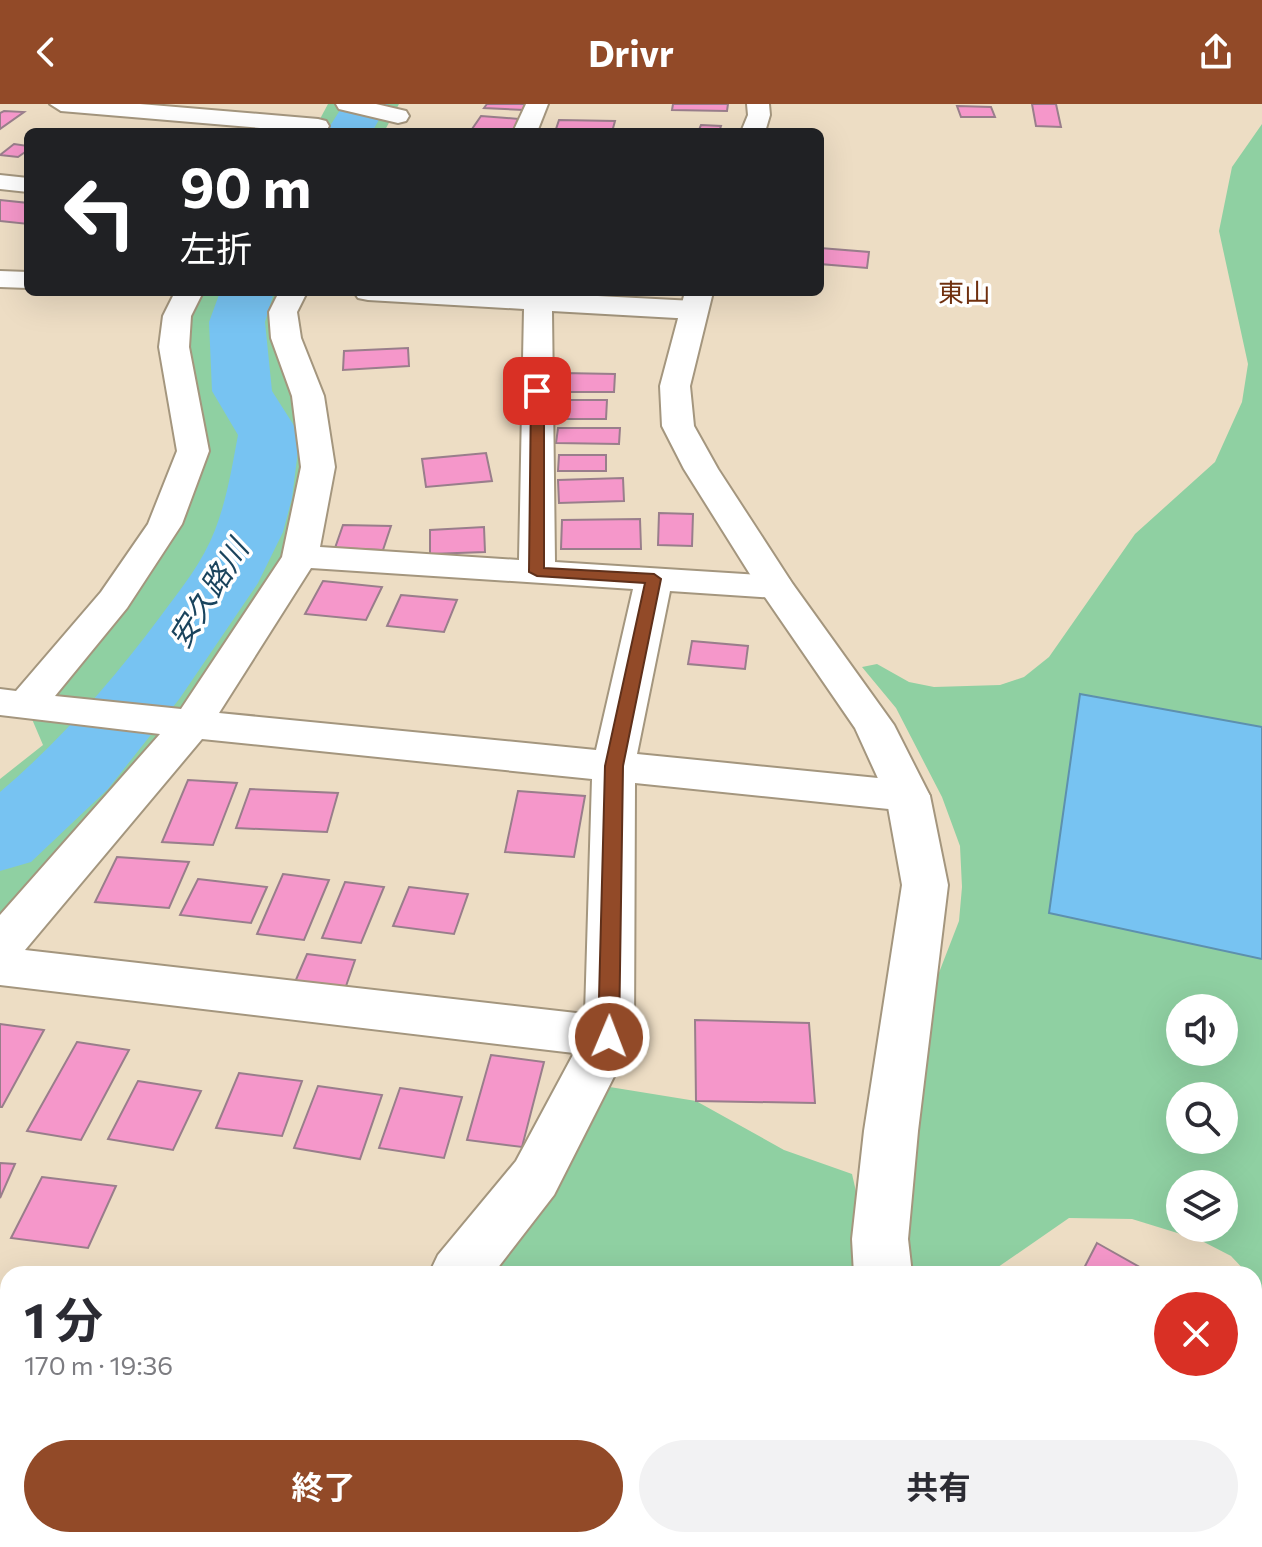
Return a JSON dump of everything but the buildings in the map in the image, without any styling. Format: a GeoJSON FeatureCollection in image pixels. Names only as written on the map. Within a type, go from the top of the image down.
{"type":"FeatureCollection","features":[{"type":"Feature","properties":{"kind":"street"},"geometry":{"type":"LineString","coordinates":[[61,104],[306,128]]}},
{"type":"Feature","properties":{"kind":"street"},"geometry":{"type":"LineString","coordinates":[[317,128],[332,104]]}},
{"type":"Feature","properties":{"kind":"street"},"geometry":{"type":"LineString","coordinates":[[347,104],[393,116]]}},
{"type":"Feature","properties":{"kind":"street"},"geometry":{"type":"LineString","coordinates":[[527,128],[537,104]]}},
{"type":"Feature","properties":{"kind":"street"},"geometry":{"type":"LineString","coordinates":[[754,128],[759,115],[758,104]]}},
{"type":"Feature","properties":{"kind":"street"},"geometry":{"type":"LineString","coordinates":[[0,182],[24,185]]}},
{"type":"Feature","properties":{"kind":"street"},"geometry":{"type":"LineString","coordinates":[[0,279],[24,280]]}},
{"type":"Feature","properties":{"kind":"street"},"geometry":{"type":"LineString","coordinates":[[13,704],[114,600],[165,524],[193,451],[174,347],[177,316],[187,296]]}},
{"type":"Feature","properties":{"kind":"street"},"geometry":{"type":"LineString","coordinates":[[0,947],[192,724],[300,557],[318,467],[308,396],[286,338],[283,312],[291,296]]}},
{"type":"Feature","properties":{"kind":"street"},"geometry":{"type":"LineString","coordinates":[[444,296],[538,301],[696,301],[675,386],[678,426],[701,469],[776,587],[874,725],[908,796],[925,885],[891,1131],[880,1239],[882,1266]]}},
{"type":"Feature","properties":{"kind":"street"},"geometry":{"type":"LineString","coordinates":[[537,572],[538,301]]}},
{"type":"Feature","properties":{"kind":"street"},"geometry":{"type":"LineString","coordinates":[[300,557],[776,587]]}},
{"type":"Feature","properties":{"kind":"street"},"geometry":{"type":"LineString","coordinates":[[464,1266],[535,1178],[609,1037],[614,766],[654,579]]}},
{"type":"Feature","properties":{"kind":"street"},"geometry":{"type":"LineString","coordinates":[[13,704],[908,796]]}},
{"type":"Feature","properties":{"kind":"street"},"geometry":{"type":"LineString","coordinates":[[0,966],[609,1037]]}},
{"type":"Feature","properties":{"kind":"green space"},"geometry":{"type":"Polygon","coordinates":[[[328,104],[399,104],[386,128],[315,128],[328,104]]]}},
{"type":"Feature","properties":{"kind":"green space"},"geometry":{"type":"Polygon","coordinates":[[[1262,124],[1262,1266],[1240,1266],[1231,1256],[1204,1242],[1238,1242],[1238,1170],[1166,1170],[1166,1230],[1132,1219],[1069,1218],[1000,1266],[893,1266],[899,1076],[959,921],[962,887],[960,846],[942,797],[896,708],[862,667],[877,664],[909,682],[934,687],[1000,685],[1024,677],[1049,657],[1135,534],[1215,462],[1242,402],[1248,364],[1219,231],[1232,167],[1262,124]]]}},
{"type":"Feature","properties":{"kind":"green space"},"geometry":{"type":"Polygon","coordinates":[[[191,296],[296,296],[284,319],[308,421],[300,557],[0,947],[0,779],[43,745],[26,705],[165,524],[193,451],[180,310],[191,296]]]}},
{"type":"Feature","properties":{"kind":"green space"},"geometry":{"type":"Polygon","coordinates":[[[585,1083],[696,1101],[784,1150],[852,1174],[873,1266],[463,1266],[585,1083]]]}},
{"type":"Feature","properties":{"kind":"water"},"geometry":{"type":"Polygon","coordinates":[[[1080,694],[1262,727],[1262,959],[1049,913],[1080,694]]]}},
{"type":"Feature","properties":{"kind":"waterway","name":"安久路川"},"geometry":{"type":"LineString","coordinates":[[351,128],[366,104]]}},
{"type":"Feature","properties":{"kind":"waterway","name":"安久路川"},"geometry":{"type":"LineString","coordinates":[[0,840],[79,769],[153,681],[222,583],[249,532],[259,498],[269,435],[242,391],[237,322],[246,296]]}},
{"type":"Feature","properties":{"kind":"district","name":"東山"},"geometry":{"type":"Point","coordinates":[964,293]}},
{"type":"Feature","properties":{"kind":"route"},"geometry":{"type":"LineString","coordinates":[[537,391],[537,572],[654,579],[614,766],[609,1037]]}}]}
